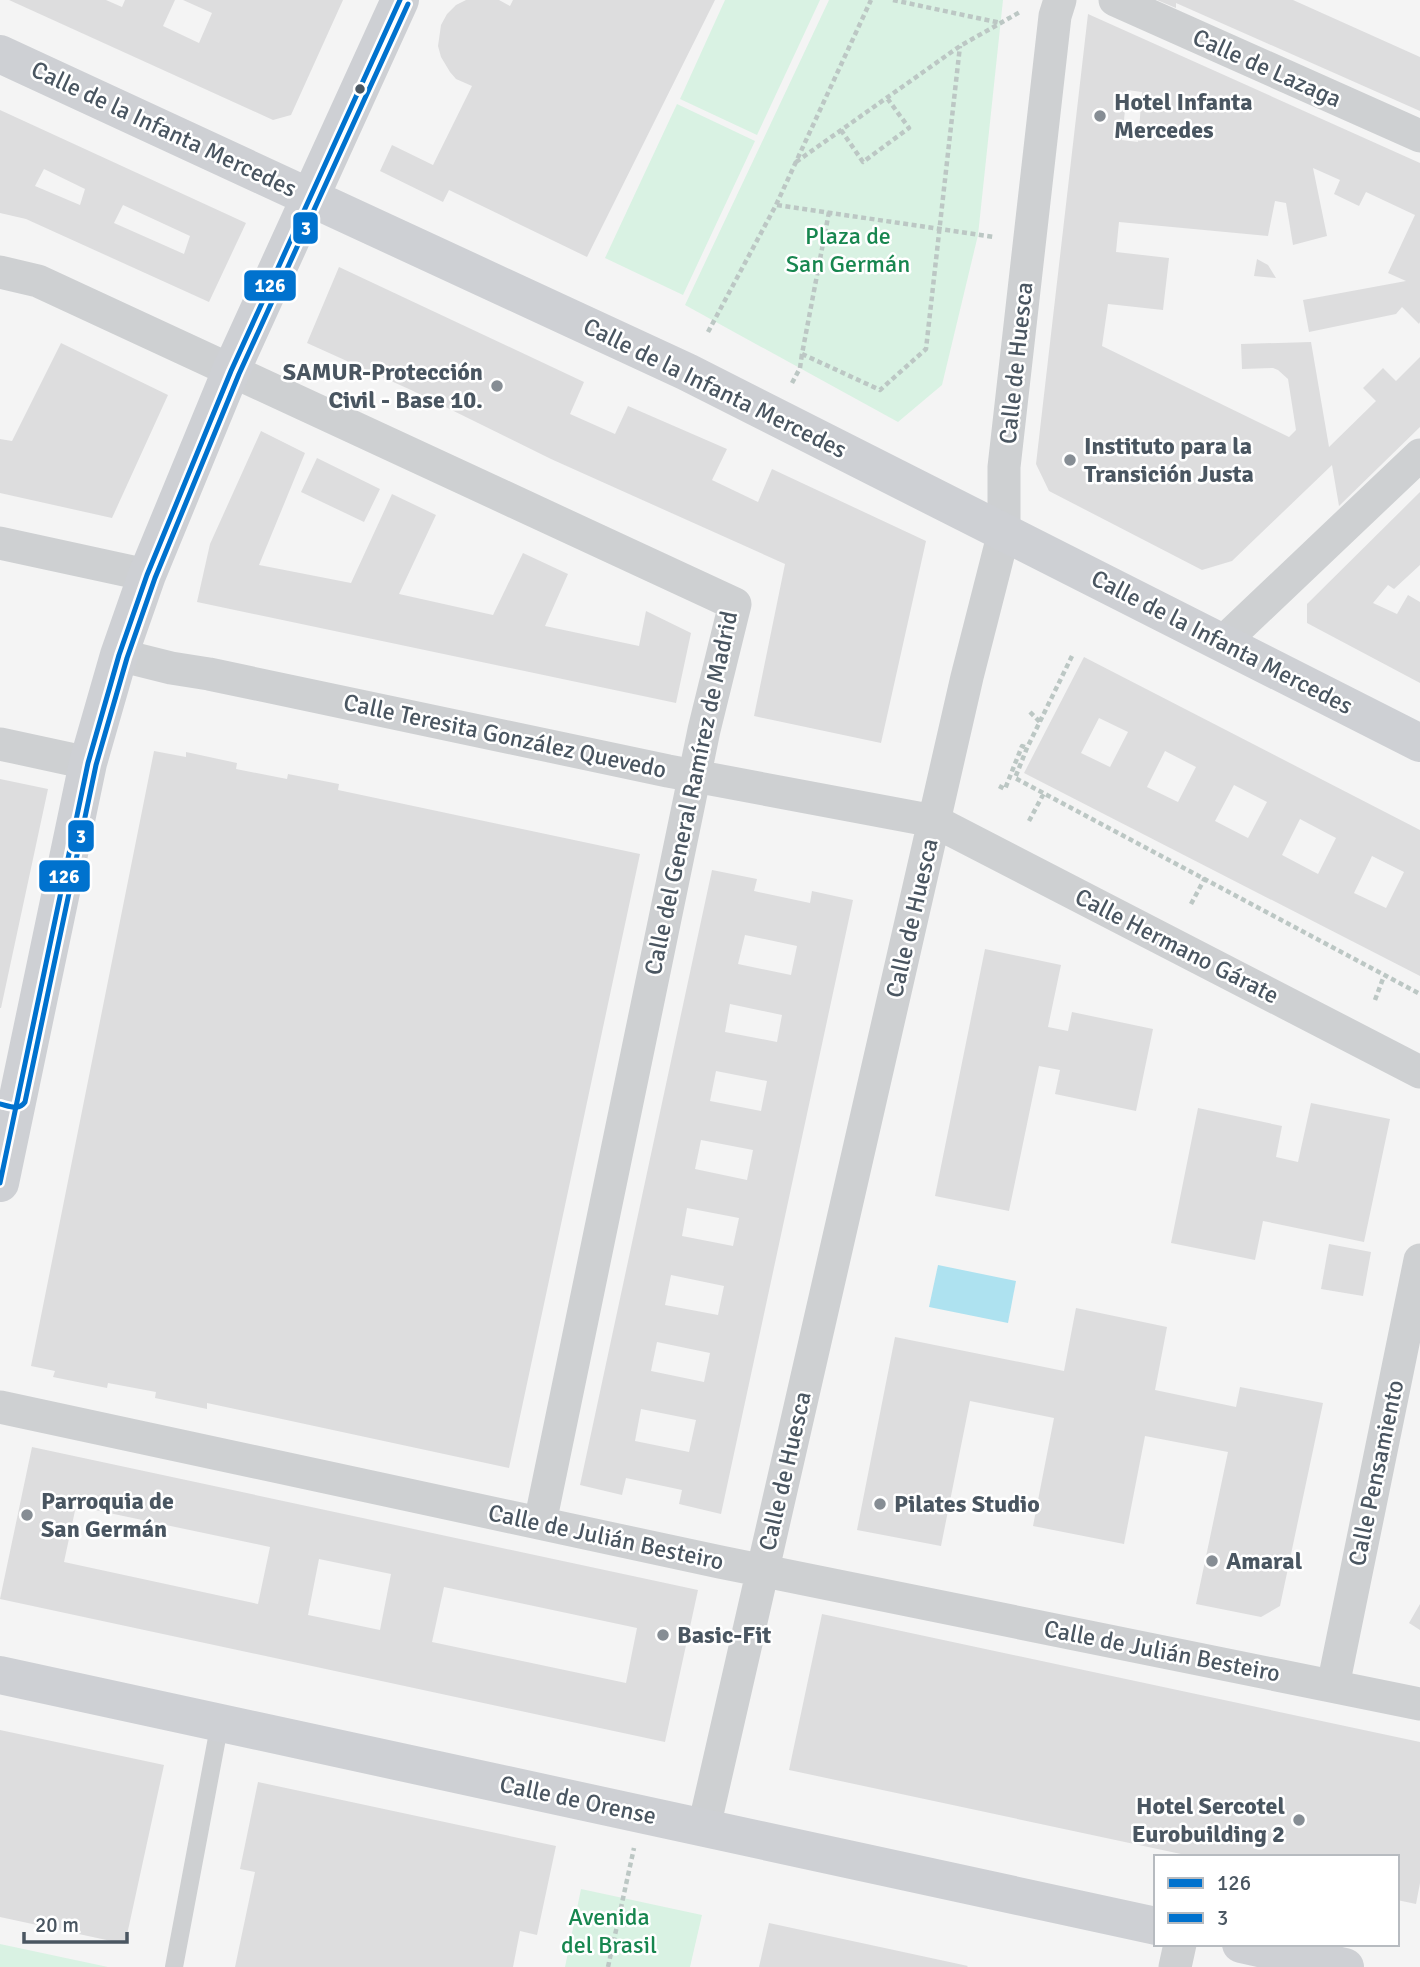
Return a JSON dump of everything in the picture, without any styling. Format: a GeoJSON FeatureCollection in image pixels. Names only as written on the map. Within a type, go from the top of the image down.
{"type":"FeatureCollection","features":[{"type":"Feature","properties":{"kind":"street"},"geometry":{"type":"LineString","coordinates":[[0,1183],[9,1097],[88,763],[119,654],[147,575],[231,371],[400,0]]}},
{"type":"Feature","properties":{"kind":"street","name":"Calle de Huesca"},"geometry":{"type":"LineString","coordinates":[[704,1827],[967,677],[1004,532],[1004,467],[1055,16],[1059,0]]}},
{"type":"Feature","properties":{"kind":"street","name":"Calle de Lazaga"},"geometry":{"type":"LineString","coordinates":[[1115,0],[1420,136]]}},
{"type":"Feature","properties":{"kind":"street","name":"Calle de la Infanta Mercedes"},"geometry":{"type":"LineString","coordinates":[[0,54],[687,372],[1420,743]]}},
{"type":"Feature","properties":{"kind":"street","name":"Calle del General Ramírez de Madrid"},"geometry":{"type":"LineString","coordinates":[[0,272],[37,281],[735,604],[704,730],[540,1523]]}},
{"type":"Feature","properties":{"kind":"street"},"geometry":{"type":"LineString","coordinates":[[1222,643],[1420,455]]}},
{"type":"Feature","properties":{"kind":"street"},"geometry":{"type":"LineString","coordinates":[[0,543],[147,575]]}},
{"type":"Feature","properties":{"kind":"street","name":"Calle Teresita González Quevedo"},"geometry":{"type":"LineString","coordinates":[[119,654],[171,668],[696,776],[934,821]]}},
{"type":"Feature","properties":{"kind":"street"},"geometry":{"type":"LineString","coordinates":[[0,744],[88,763]]}},
{"type":"Feature","properties":{"kind":"street","name":"Calle Hermano Gárate"},"geometry":{"type":"LineString","coordinates":[[934,821],[1420,1072]]}},
{"type":"Feature","properties":{"kind":"street","name":"Calle Pensamiento"},"geometry":{"type":"LineString","coordinates":[[1333,1686],[1420,1260]]}},
{"type":"Feature","properties":{"kind":"street","name":"Calle de Julián Besteiro"},"geometry":{"type":"LineString","coordinates":[[0,1407],[762,1571],[1420,1704]]}},
{"type":"Feature","properties":{"kind":"street","name":"Calle de Orense"},"geometry":{"type":"LineString","coordinates":[[0,1675],[1154,1926]]}},
{"type":"Feature","properties":{"kind":"street"},"geometry":{"type":"LineString","coordinates":[[1175,1967],[1180,1946]]}},
{"type":"Feature","properties":{"kind":"street"},"geometry":{"type":"LineString","coordinates":[[1250,1946],[1345,1967]]}},
{"type":"Feature","properties":{"kind":"lane"},"geometry":{"type":"LineString","coordinates":[[174,1967],[220,1723]]}},
{"type":"Feature","properties":{"kind":"path"},"geometry":{"type":"LineString","coordinates":[[708,332],[776,205],[871,0]]}},
{"type":"Feature","properties":{"kind":"path"},"geometry":{"type":"LineString","coordinates":[[893,0],[1002,23]]}},
{"type":"Feature","properties":{"kind":"path"},"geometry":{"type":"LineString","coordinates":[[796,162],[960,46],[1020,12]]}},
{"type":"Feature","properties":{"kind":"path"},"geometry":{"type":"LineString","coordinates":[[802,354],[880,390],[926,349],[960,46]]}},
{"type":"Feature","properties":{"kind":"path"},"geometry":{"type":"LineString","coordinates":[[842,130],[863,162],[909,128],[887,98]]}},
{"type":"Feature","properties":{"kind":"path"},"geometry":{"type":"LineString","coordinates":[[776,205],[994,237]]}},
{"type":"Feature","properties":{"kind":"path"},"geometry":{"type":"LineString","coordinates":[[792,383],[800,368],[829,212]]}},
{"type":"Feature","properties":{"kind":"path"},"geometry":{"type":"LineString","coordinates":[[1072,656],[1015,778],[1420,994]]}},
{"type":"Feature","properties":{"kind":"path"},"geometry":{"type":"LineString","coordinates":[[1030,712],[1040,722]]}},
{"type":"Feature","properties":{"kind":"path"},"geometry":{"type":"LineString","coordinates":[[999,786],[1005,789],[1022,746],[1027,748]]}},
{"type":"Feature","properties":{"kind":"path"},"geometry":{"type":"LineString","coordinates":[[1029,821],[1044,793]]}},
{"type":"Feature","properties":{"kind":"path"},"geometry":{"type":"LineString","coordinates":[[1191,904],[1205,878]]}},
{"type":"Feature","properties":{"kind":"path"},"geometry":{"type":"LineString","coordinates":[[1375,1000],[1384,976]]}},
{"type":"Feature","properties":{"kind":"path"},"geometry":{"type":"LineString","coordinates":[[608,1967],[642,1813]]}},
{"type":"Feature","properties":{"kind":"green space"},"geometry":{"type":"Polygon","coordinates":[[[725,0],[820,0],[757,135],[680,99],[725,0]]]}},
{"type":"Feature","properties":{"kind":"green space","name":"Plaza de San Germán"},"geometry":{"type":"Polygon","coordinates":[[[829,0],[1003,0],[978,235],[942,385],[898,422],[685,305],[829,0]]]}},
{"type":"Feature","properties":{"kind":"green space"},"geometry":{"type":"Polygon","coordinates":[[[677,104],[755,141],[683,295],[605,258],[677,104]]]}},
{"type":"Feature","properties":{"kind":"green space","name":"Avenida del Brasil"},"geometry":{"type":"Polygon","coordinates":[[[581,1889],[702,1915],[690,1967],[565,1967],[581,1889]]]}},
{"type":"Feature","properties":{"kind":"green space"},"geometry":{"type":"Polygon","coordinates":[[[0,1944],[108,1967],[0,1967],[0,1944]]]}},
{"type":"Feature","properties":{"kind":"water"},"geometry":{"type":"Polygon","coordinates":[[[938,1265],[1016,1281],[1008,1323],[929,1307],[938,1265]]]}},
{"type":"Feature","properties":{"kind":"building"},"geometry":{"type":"Polygon","coordinates":[[[9,0],[106,0],[122,7],[125,0],[175,0],[163,26],[199,43],[212,13],[183,0],[343,0],[291,115],[273,120],[9,0]]]}},
{"type":"Feature","properties":{"kind":"building"},"geometry":{"type":"Polygon","coordinates":[[[466,0],[499,0],[510,6],[513,0],[715,0],[587,257],[449,190],[443,202],[380,171],[392,145],[433,165],[472,86],[456,79],[450,72],[438,46],[441,25],[447,14],[466,0]]]}},
{"type":"Feature","properties":{"kind":"building"},"geometry":{"type":"Polygon","coordinates":[[[1157,0],[1293,0],[1420,57],[1420,111],[1176,3],[1176,8],[1157,0]]]}},
{"type":"Feature","properties":{"kind":"building"},"geometry":{"type":"Polygon","coordinates":[[[1088,14],[1420,163],[1419,324],[1402,307],[1396,314],[1309,332],[1303,300],[1406,281],[1388,273],[1415,215],[1366,192],[1359,206],[1334,194],[1340,180],[1313,168],[1327,236],[1293,245],[1286,203],[1275,201],[1268,236],[1119,222],[1116,252],[1169,258],[1163,310],[1108,304],[1102,346],[1289,437],[1296,430],[1288,379],[1273,368],[1242,369],[1241,344],[1311,342],[1329,447],[1376,401],[1363,388],[1383,368],[1396,381],[1420,357],[1420,427],[1339,506],[1332,465],[1232,561],[1202,570],[1049,491],[1036,464],[1088,14]],[[1127,90],[1122,140],[1138,142],[1142,92],[1127,90]]]}},
{"type":"Feature","properties":{"kind":"building"},"geometry":{"type":"Polygon","coordinates":[[[0,110],[246,223],[209,302],[26,219],[0,213],[0,110]],[[44,169],[35,186],[80,205],[85,189],[44,169]],[[123,205],[114,223],[184,254],[190,236],[123,205]]]}},
{"type":"Feature","properties":{"kind":"building"},"geometry":{"type":"Polygon","coordinates":[[[1257,259],[1268,265],[1276,278],[1254,276],[1257,259]]]}},
{"type":"Feature","properties":{"kind":"building"},"geometry":{"type":"Polygon","coordinates":[[[339,267],[584,382],[570,414],[615,434],[628,406],[727,449],[712,480],[758,502],[772,469],[926,541],[881,743],[754,716],[785,564],[551,459],[411,390],[307,343],[339,267]]]}},
{"type":"Feature","properties":{"kind":"building"},"geometry":{"type":"Polygon","coordinates":[[[61,343],[168,395],[112,518],[0,493],[0,439],[12,441],[61,343]]]}},
{"type":"Feature","properties":{"kind":"building"},"geometry":{"type":"Polygon","coordinates":[[[261,431],[305,453],[259,565],[351,583],[392,494],[436,515],[399,594],[493,615],[523,553],[568,574],[545,626],[639,646],[646,611],[691,633],[676,703],[197,602],[210,544],[261,431]]]}},
{"type":"Feature","properties":{"kind":"building"},"geometry":{"type":"Polygon","coordinates":[[[317,458],[380,489],[364,522],[301,492],[317,458]]]}},
{"type":"Feature","properties":{"kind":"building"},"geometry":{"type":"Polygon","coordinates":[[[1420,492],[1420,565],[1394,589],[1388,585],[1373,603],[1397,614],[1408,595],[1420,602],[1420,683],[1307,623],[1307,604],[1420,492]]]}},
{"type":"Feature","properties":{"kind":"building"},"geometry":{"type":"Polygon","coordinates":[[[1084,657],[1420,830],[1420,976],[1024,773],[1084,657]],[[1099,718],[1081,753],[1110,767],[1128,732],[1099,718]],[[1165,751],[1147,787],[1178,802],[1196,767],[1165,751]],[[1234,785],[1215,821],[1248,838],[1267,802],[1234,785]],[[1300,819],[1282,855],[1318,874],[1336,838],[1300,819]],[[1372,856],[1354,893],[1386,908],[1404,872],[1372,856]]]}},
{"type":"Feature","properties":{"kind":"building"},"geometry":{"type":"Polygon","coordinates":[[[154,751],[186,757],[186,752],[237,763],[236,769],[287,779],[288,774],[339,784],[338,790],[640,854],[509,1468],[207,1403],[207,1409],[155,1398],[156,1392],[108,1383],[107,1388],[53,1377],[55,1371],[31,1366],[154,751]]]}},
{"type":"Feature","properties":{"kind":"building"},"geometry":{"type":"Polygon","coordinates":[[[0,779],[48,789],[1,1008],[0,1008],[0,779]]]}},
{"type":"Feature","properties":{"kind":"building"},"geometry":{"type":"Polygon","coordinates":[[[712,870],[757,879],[754,891],[810,903],[812,891],[853,900],[721,1514],[679,1504],[682,1490],[626,1478],[622,1495],[580,1485],[712,870]],[[745,935],[738,964],[791,975],[797,946],[745,935]],[[730,1004],[725,1032],[777,1042],[782,1015],[730,1004]],[[716,1071],[710,1101],[761,1111],[767,1081],[716,1071]],[[701,1140],[695,1169],[747,1180],[753,1150],[701,1140]],[[687,1208],[682,1236],[733,1246],[739,1218],[687,1208]],[[671,1275],[665,1305],[718,1315],[724,1286],[671,1275]],[[657,1342],[651,1371],[704,1382],[710,1353],[657,1342]],[[641,1409],[635,1441],[689,1452],[696,1420],[641,1409]]]}},
{"type":"Feature","properties":{"kind":"building"},"geometry":{"type":"Polygon","coordinates":[[[985,949],[1061,965],[1048,1027],[1068,1031],[1072,1012],[1153,1029],[1136,1111],[1055,1094],[1060,1070],[1039,1066],[1009,1211],[935,1196],[985,949]]]}},
{"type":"Feature","properties":{"kind":"building"},"geometry":{"type":"Polygon","coordinates":[[[1311,1103],[1390,1119],[1364,1242],[1263,1221],[1255,1260],[1171,1243],[1198,1108],[1282,1126],[1276,1157],[1298,1162],[1311,1103]]]}},
{"type":"Feature","properties":{"kind":"building"},"geometry":{"type":"Polygon","coordinates":[[[1329,1244],[1371,1252],[1363,1296],[1321,1289],[1329,1244]]]}},
{"type":"Feature","properties":{"kind":"building"},"geometry":{"type":"Polygon","coordinates":[[[1076,1308],[1167,1327],[1155,1390],[1236,1407],[1240,1387],[1323,1403],[1280,1606],[1261,1617],[1196,1604],[1228,1452],[1145,1436],[1124,1544],[1033,1526],[1054,1418],[970,1401],[941,1546],[857,1530],[895,1337],[1064,1371],[1076,1308]]]}},
{"type":"Feature","properties":{"kind":"building"},"geometry":{"type":"Polygon","coordinates":[[[32,1447],[698,1590],[665,1742],[0,1599],[32,1447]],[[76,1506],[64,1562],[258,1604],[270,1547],[76,1506]],[[319,1559],[308,1615],[380,1630],[391,1574],[319,1559]],[[444,1587],[432,1642],[626,1683],[637,1628],[444,1587]]]}},
{"type":"Feature","properties":{"kind":"building"},"geometry":{"type":"Polygon","coordinates":[[[1420,1604],[1420,1630],[1409,1623],[1420,1604]]]}},
{"type":"Feature","properties":{"kind":"building"},"geometry":{"type":"Polygon","coordinates":[[[822,1614],[1420,1742],[1420,1883],[1416,1904],[1399,1900],[1399,1855],[1186,1855],[789,1770],[822,1614]]]}},
{"type":"Feature","properties":{"kind":"building"},"geometry":{"type":"Polygon","coordinates":[[[0,1730],[164,1765],[125,1944],[0,1917],[0,1730]]]}},
{"type":"Feature","properties":{"kind":"building"},"geometry":{"type":"Polygon","coordinates":[[[258,1782],[556,1846],[537,1935],[520,1931],[513,1967],[235,1967],[255,1872],[240,1869],[258,1782]]]}},
{"type":"Feature","properties":{"kind":"building"},"geometry":{"type":"Polygon","coordinates":[[[769,1923],[968,1966],[759,1967],[769,1923]]]}},
{"type":"Feature","properties":{"kind":"transit line","name":"126"},"geometry":{"type":"LineString","coordinates":[[0,1183],[88,763],[119,655],[147,575],[231,371],[400,0]]}},
{"type":"Feature","properties":{"kind":"transit line","name":"3"},"geometry":{"type":"LineString","coordinates":[[0,1104],[17,1107],[25,1102],[96,765],[127,658],[155,578],[239,374],[408,4]]}},
{"type":"Feature","properties":{"kind":"place","name":"Hotel Infanta Mercedes"},"geometry":{"type":"Point","coordinates":[1100,116]}},
{"type":"Feature","properties":{"kind":"place","name":"SAMUR-Protección Civil - Base 10."},"geometry":{"type":"Point","coordinates":[497,386]}},
{"type":"Feature","properties":{"kind":"place","name":"Instituto para la Transición Justa"},"geometry":{"type":"Point","coordinates":[1070,460]}},
{"type":"Feature","properties":{"kind":"place","name":"Pilates Studio"},"geometry":{"type":"Point","coordinates":[880,1504]}},
{"type":"Feature","properties":{"kind":"place","name":"Parroquia de San Germán"},"geometry":{"type":"Point","coordinates":[27,1515]}},
{"type":"Feature","properties":{"kind":"place","name":"Amaral"},"geometry":{"type":"Point","coordinates":[1212,1561]}},
{"type":"Feature","properties":{"kind":"place","name":"Basic-Fit"},"geometry":{"type":"Point","coordinates":[663,1635]}},
{"type":"Feature","properties":{"kind":"place","name":"Hotel Sercotel Eurobuilding 2"},"geometry":{"type":"Point","coordinates":[1299,1820]}}]}
